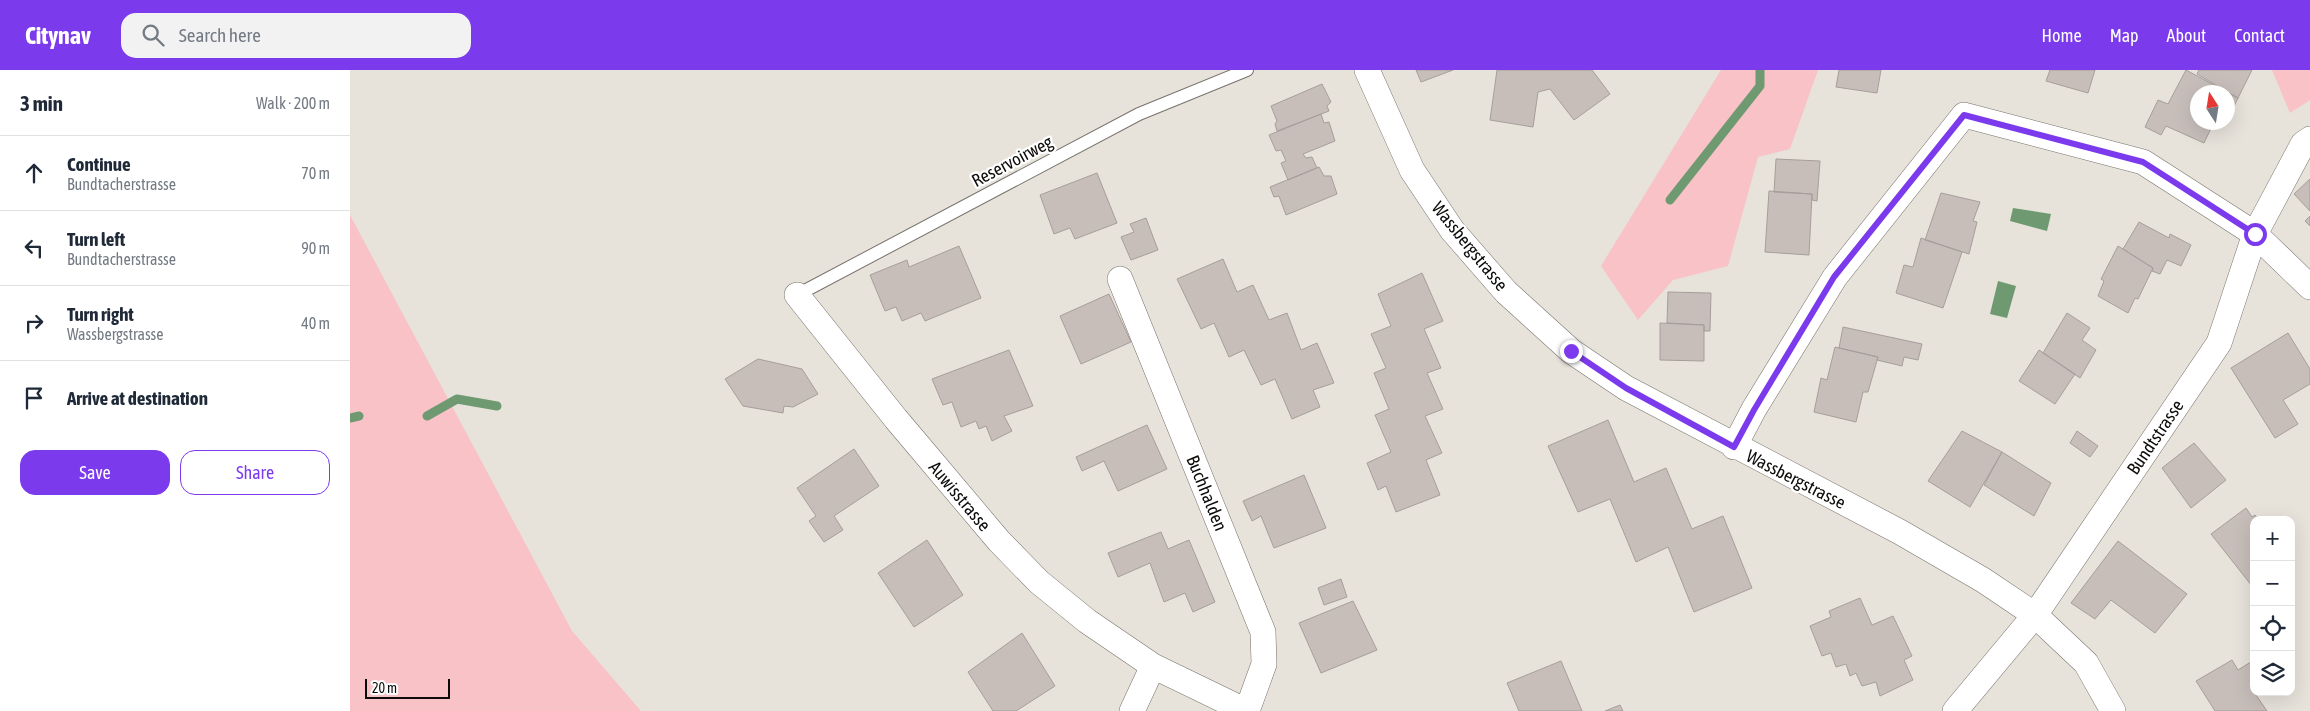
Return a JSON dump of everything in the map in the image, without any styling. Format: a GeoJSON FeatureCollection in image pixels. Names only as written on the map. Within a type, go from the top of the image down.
{"type":"FeatureCollection","features":[{"type":"Feature","properties":{"kind":"street","name":"Wassbergstrasse"},"geometry":{"type":"LineString","coordinates":[[1368,70],[1412,170],[1452,230],[1506,292],[1571,351],[1626,388],[1734,447],[1900,532],[1983,580],[2035,615],[2086,663],[2113,711]]}},
{"type":"Feature","properties":{"kind":"street"},"geometry":{"type":"LineString","coordinates":[[1734,447],[1754,410],[1834,277],[1964,115],[2143,162],[2255,234],[2310,287]]}},
{"type":"Feature","properties":{"kind":"street","name":"Bundtstrasse"},"geometry":{"type":"LineString","coordinates":[[1955,711],[2035,615],[2219,343],[2255,234],[2303,144],[2310,139]]}},
{"type":"Feature","properties":{"kind":"street","name":"Buchhalden"},"geometry":{"type":"LineString","coordinates":[[1120,279],[1263,632],[1264,664],[1246,711]]}},
{"type":"Feature","properties":{"kind":"street","name":"Auwisstrasse"},"geometry":{"type":"LineString","coordinates":[[798,295],[896,419],[999,541],[1053,593],[1088,621],[1153,666],[1246,711]]}},
{"type":"Feature","properties":{"kind":"street"},"geometry":{"type":"LineString","coordinates":[[1132,711],[1153,666]]}},
{"type":"Feature","properties":{"kind":"lane","name":"Reservoirweg"},"geometry":{"type":"LineString","coordinates":[[798,295],[1139,114],[1247,70]]}},
{"type":"Feature","properties":{"kind":"shaded area"},"geometry":{"type":"Polygon","coordinates":[[[1721,70],[1818,70],[1790,149],[1758,157],[1728,266],[1673,280],[1638,320],[1601,266],[1721,70]]]}},
{"type":"Feature","properties":{"kind":"shaded area"},"geometry":{"type":"Polygon","coordinates":[[[2272,70],[2310,70],[2310,100],[2290,113],[2272,70]]]}},
{"type":"Feature","properties":{"kind":"shaded area"},"geometry":{"type":"Polygon","coordinates":[[[2013,208],[2051,214],[2047,231],[2010,221],[2013,208]]]}},
{"type":"Feature","properties":{"kind":"shaded area"},"geometry":{"type":"Polygon","coordinates":[[[350,215],[572,631],[641,711],[350,711],[350,215]]]}},
{"type":"Feature","properties":{"kind":"shaded area"},"geometry":{"type":"Polygon","coordinates":[[[1998,281],[2016,286],[2007,318],[1990,314],[1998,281]]]}},
{"type":"Feature","properties":{"kind":"building"},"geometry":{"type":"Polygon","coordinates":[[[1416,70],[1453,70],[1421,82],[1416,70]]]}},
{"type":"Feature","properties":{"kind":"building"},"geometry":{"type":"Polygon","coordinates":[[[1497,70],[1592,70],[1610,94],[1574,120],[1550,89],[1538,92],[1533,127],[1490,120],[1497,70]]]}},
{"type":"Feature","properties":{"kind":"building"},"geometry":{"type":"Polygon","coordinates":[[[1839,70],[1881,70],[1877,93],[1836,87],[1839,70]]]}},
{"type":"Feature","properties":{"kind":"building"},"geometry":{"type":"Polygon","coordinates":[[[2050,70],[2095,70],[2088,93],[2046,81],[2050,70]]]}},
{"type":"Feature","properties":{"kind":"building"},"geometry":{"type":"Polygon","coordinates":[[[2186,70],[2214,85],[2190,85],[2190,130],[2210,130],[2204,143],[2166,126],[2161,135],[2145,127],[2158,100],[2168,104],[2186,70]]]}},
{"type":"Feature","properties":{"kind":"building"},"geometry":{"type":"Polygon","coordinates":[[[2199,70],[2252,70],[2238,98],[2235,96],[2235,85],[2216,85],[2197,74],[2199,70]]]}},
{"type":"Feature","properties":{"kind":"building"},"geometry":{"type":"Polygon","coordinates":[[[1322,84],[1331,102],[1327,106],[1329,111],[1277,131],[1275,124],[1277,121],[1271,106],[1322,84]]]}},
{"type":"Feature","properties":{"kind":"building"},"geometry":{"type":"Polygon","coordinates":[[[1321,114],[1324,123],[1329,122],[1335,141],[1303,154],[1306,158],[1312,157],[1317,168],[1288,180],[1281,163],[1286,161],[1281,150],[1276,151],[1269,135],[1321,114]]]}},
{"type":"Feature","properties":{"kind":"building"},"geometry":{"type":"Polygon","coordinates":[[[1776,159],[1820,161],[1817,201],[1812,200],[1812,194],[1774,192],[1776,159]]]}},
{"type":"Feature","properties":{"kind":"building"},"geometry":{"type":"Polygon","coordinates":[[[1319,167],[1324,176],[1331,176],[1337,194],[1286,215],[1279,196],[1274,197],[1270,187],[1319,167]]]}},
{"type":"Feature","properties":{"kind":"building"},"geometry":{"type":"Polygon","coordinates":[[[1097,173],[1117,223],[1075,239],[1070,228],[1054,234],[1040,195],[1097,173]]]}},
{"type":"Feature","properties":{"kind":"building"},"geometry":{"type":"Polygon","coordinates":[[[2310,179],[2310,211],[2294,194],[2310,179]]]}},
{"type":"Feature","properties":{"kind":"building"},"geometry":{"type":"Polygon","coordinates":[[[1769,191],[1812,194],[1809,255],[1765,252],[1769,191]]]}},
{"type":"Feature","properties":{"kind":"building"},"geometry":{"type":"Polygon","coordinates":[[[1941,193],[1980,202],[1973,221],[1977,222],[1969,254],[1925,240],[1941,193]]]}},
{"type":"Feature","properties":{"kind":"building"},"geometry":{"type":"Polygon","coordinates":[[[2310,216],[2310,226],[2305,221],[2310,216]]]}},
{"type":"Feature","properties":{"kind":"building"},"geometry":{"type":"Polygon","coordinates":[[[1146,218],[1158,250],[1131,260],[1121,237],[1134,232],[1130,224],[1146,218]]]}},
{"type":"Feature","properties":{"kind":"building"},"geometry":{"type":"Polygon","coordinates":[[[2139,222],[2169,238],[2170,234],[2191,245],[2181,266],[2167,260],[2160,274],[2152,271],[2153,268],[2123,249],[2139,222]]]}},
{"type":"Feature","properties":{"kind":"building"},"geometry":{"type":"Polygon","coordinates":[[[1921,238],[1962,252],[1943,308],[1896,293],[1904,265],[1913,267],[1921,238]]]}},
{"type":"Feature","properties":{"kind":"building"},"geometry":{"type":"Polygon","coordinates":[[[959,246],[981,298],[925,321],[921,313],[902,321],[896,307],[885,311],[870,275],[907,260],[909,267],[959,246]]]}},
{"type":"Feature","properties":{"kind":"building"},"geometry":{"type":"Polygon","coordinates":[[[2118,246],[2153,268],[2138,299],[2135,298],[2128,313],[2098,296],[2104,281],[2101,279],[2118,246]]]}},
{"type":"Feature","properties":{"kind":"building"},"geometry":{"type":"Polygon","coordinates":[[[1223,259],[1237,292],[1253,285],[1269,320],[1287,313],[1301,350],[1317,343],[1334,383],[1313,390],[1320,407],[1292,419],[1275,379],[1261,385],[1244,350],[1229,357],[1214,323],[1201,329],[1177,279],[1223,259]]]}},
{"type":"Feature","properties":{"kind":"building"},"geometry":{"type":"Polygon","coordinates":[[[1422,273],[1443,321],[1424,329],[1441,368],[1427,373],[1443,409],[1425,416],[1442,453],[1426,460],[1440,495],[1396,512],[1386,486],[1378,490],[1367,463],[1391,452],[1375,415],[1389,409],[1374,373],[1386,368],[1371,334],[1391,326],[1378,294],[1422,273]]]}},
{"type":"Feature","properties":{"kind":"building"},"geometry":{"type":"Polygon","coordinates":[[[1668,292],[1711,293],[1710,331],[1704,331],[1704,325],[1667,323],[1668,292]]]}},
{"type":"Feature","properties":{"kind":"building"},"geometry":{"type":"Polygon","coordinates":[[[1109,294],[1131,342],[1081,364],[1060,316],[1109,294]]]}},
{"type":"Feature","properties":{"kind":"building"},"geometry":{"type":"Polygon","coordinates":[[[2067,313],[2090,328],[2082,340],[2096,350],[2080,378],[2043,353],[2067,313]]]}},
{"type":"Feature","properties":{"kind":"building"},"geometry":{"type":"Polygon","coordinates":[[[1660,323],[1704,325],[1704,361],[1660,360],[1660,323]]]}},
{"type":"Feature","properties":{"kind":"building"},"geometry":{"type":"Polygon","coordinates":[[[1843,327],[1922,344],[1918,360],[1904,357],[1902,366],[1877,360],[1878,357],[1839,348],[1843,327]]]}},
{"type":"Feature","properties":{"kind":"building"},"geometry":{"type":"Polygon","coordinates":[[[2288,333],[2310,369],[2310,384],[2283,400],[2298,424],[2275,438],[2231,368],[2288,333]]]}},
{"type":"Feature","properties":{"kind":"building"},"geometry":{"type":"Polygon","coordinates":[[[1835,347],[1878,357],[1868,392],[1863,392],[1856,422],[1814,412],[1821,378],[1827,380],[1835,347]]]}},
{"type":"Feature","properties":{"kind":"building"},"geometry":{"type":"Polygon","coordinates":[[[1009,350],[1033,406],[1004,416],[1012,431],[992,441],[986,426],[979,429],[976,421],[961,427],[952,402],[943,405],[932,379],[1009,350]]]}},
{"type":"Feature","properties":{"kind":"building"},"geometry":{"type":"Polygon","coordinates":[[[2039,350],[2075,374],[2055,404],[2019,381],[2039,350]]]}},
{"type":"Feature","properties":{"kind":"building"},"geometry":{"type":"Polygon","coordinates":[[[758,359],[802,369],[818,394],[793,407],[784,406],[783,413],[743,406],[725,379],[758,359]]]}},
{"type":"Feature","properties":{"kind":"building"},"geometry":{"type":"Polygon","coordinates":[[[1608,420],[1634,482],[1666,468],[1692,529],[1723,516],[1752,588],[1694,612],[1668,547],[1636,562],[1610,499],[1578,512],[1548,446],[1608,420]]]}},
{"type":"Feature","properties":{"kind":"building"},"geometry":{"type":"Polygon","coordinates":[[[1147,425],[1167,469],[1118,491],[1104,461],[1082,471],[1076,457],[1147,425]]]}},
{"type":"Feature","properties":{"kind":"building"},"geometry":{"type":"Polygon","coordinates":[[[1962,431],[2002,452],[1970,507],[1928,481],[1962,431]]]}},
{"type":"Feature","properties":{"kind":"building"},"geometry":{"type":"Polygon","coordinates":[[[2077,431],[2098,446],[2090,457],[2070,443],[2077,431]]]}},
{"type":"Feature","properties":{"kind":"building"},"geometry":{"type":"Polygon","coordinates":[[[2194,443],[2226,480],[2191,508],[2162,468],[2194,443]]]}},
{"type":"Feature","properties":{"kind":"building"},"geometry":{"type":"Polygon","coordinates":[[[854,449],[879,486],[834,516],[843,530],[824,542],[809,521],[816,516],[797,488],[854,449]]]}},
{"type":"Feature","properties":{"kind":"building"},"geometry":{"type":"Polygon","coordinates":[[[2002,452],[2051,483],[2034,516],[1984,485],[2002,452]]]}},
{"type":"Feature","properties":{"kind":"building"},"geometry":{"type":"Polygon","coordinates":[[[1304,475],[1326,528],[1274,548],[1261,516],[1252,521],[1243,501],[1304,475]]]}},
{"type":"Feature","properties":{"kind":"building"},"geometry":{"type":"Polygon","coordinates":[[[2246,508],[2251,516],[2250,583],[2211,534],[2246,508]]]}},
{"type":"Feature","properties":{"kind":"building"},"geometry":{"type":"Polygon","coordinates":[[[1161,532],[1168,549],[1189,540],[1215,602],[1193,612],[1185,593],[1164,602],[1150,563],[1118,577],[1108,553],[1161,532]]]}},
{"type":"Feature","properties":{"kind":"building"},"geometry":{"type":"Polygon","coordinates":[[[927,540],[963,595],[914,627],[878,573],[927,540]]]}},
{"type":"Feature","properties":{"kind":"building"},"geometry":{"type":"Polygon","coordinates":[[[2118,541],[2187,594],[2155,633],[2111,600],[2095,619],[2071,603],[2118,541]]]}},
{"type":"Feature","properties":{"kind":"building"},"geometry":{"type":"Polygon","coordinates":[[[1341,579],[1347,597],[1324,605],[1318,588],[1341,579]]]}},
{"type":"Feature","properties":{"kind":"building"},"geometry":{"type":"Polygon","coordinates":[[[1860,598],[1872,625],[1893,616],[1912,656],[1904,660],[1913,680],[1880,696],[1876,682],[1862,686],[1856,673],[1850,676],[1846,664],[1836,667],[1831,653],[1822,656],[1810,626],[1831,617],[1829,611],[1860,598]]]}},
{"type":"Feature","properties":{"kind":"building"},"geometry":{"type":"Polygon","coordinates":[[[1353,601],[1377,650],[1321,673],[1299,623],[1353,601]]]}},
{"type":"Feature","properties":{"kind":"building"},"geometry":{"type":"Polygon","coordinates":[[[1022,633],[1055,686],[1016,711],[993,711],[968,672],[1022,633]]]}},
{"type":"Feature","properties":{"kind":"building"},"geometry":{"type":"Polygon","coordinates":[[[2232,660],[2238,670],[2250,662],[2250,696],[2257,696],[2267,711],[2215,711],[2196,681],[2232,660]]]}},
{"type":"Feature","properties":{"kind":"building"},"geometry":{"type":"Polygon","coordinates":[[[1561,661],[1582,711],[1519,711],[1507,683],[1561,661]]]}},
{"type":"Feature","properties":{"kind":"building"},"geometry":{"type":"Polygon","coordinates":[[[1620,705],[1623,711],[1605,711],[1620,705]]]}},
{"type":"Feature","properties":{"kind":"waterway"},"geometry":{"type":"LineString","coordinates":[[1670,200],[1760,86],[1760,70]]}},
{"type":"Feature","properties":{"kind":"waterway"},"geometry":{"type":"LineString","coordinates":[[427,416],[457,399],[497,406]]}},
{"type":"Feature","properties":{"kind":"waterway"},"geometry":{"type":"LineString","coordinates":[[350,418],[359,416]]}},
{"type":"Feature","properties":{"kind":"route"},"geometry":{"type":"LineString","coordinates":[[1571,351],[1626,388],[1734,447],[1754,410],[1834,277],[1964,115],[2143,162],[2255,234]]}}]}
